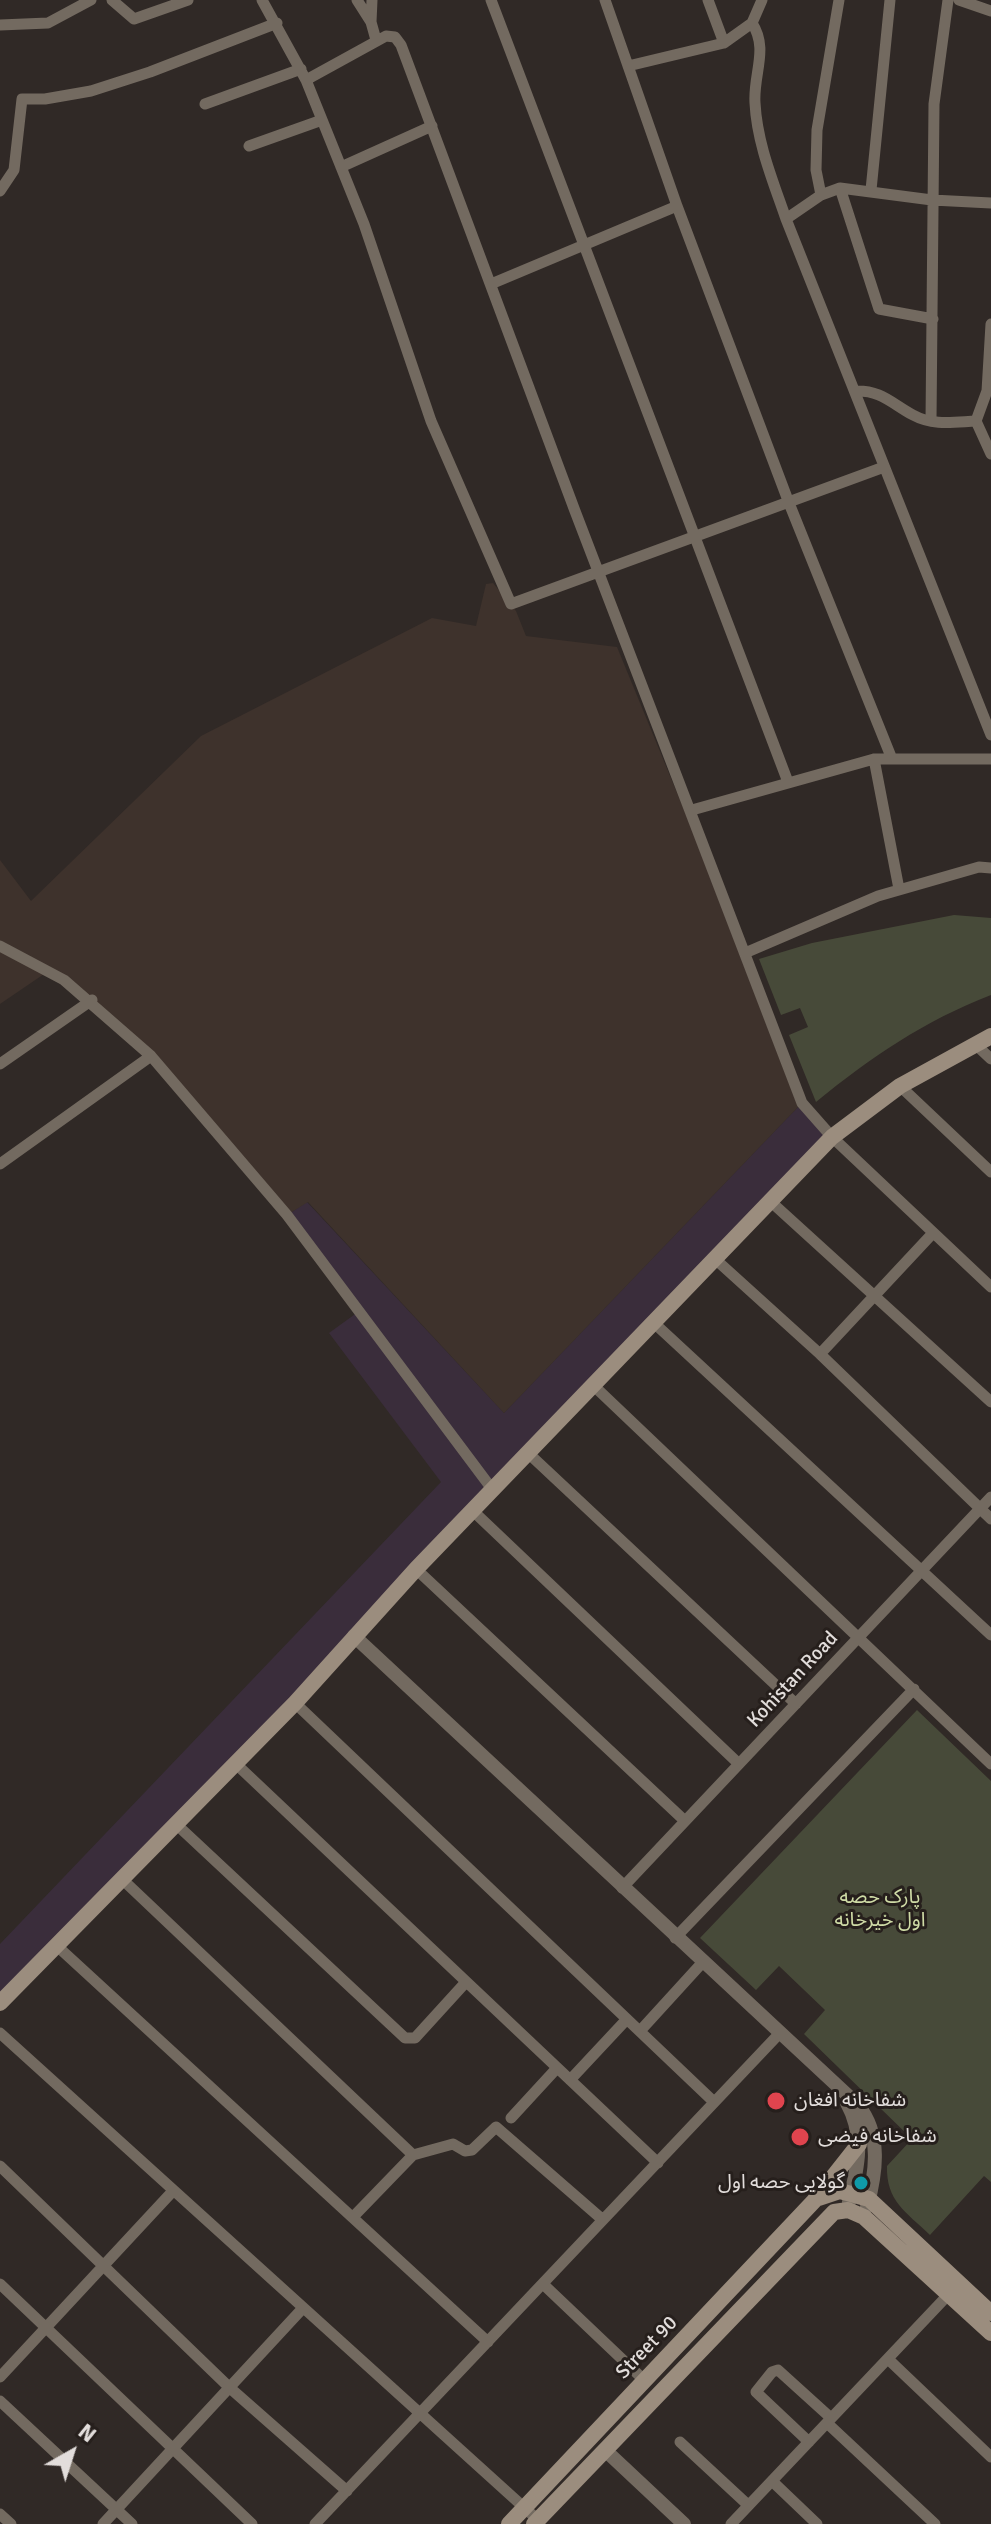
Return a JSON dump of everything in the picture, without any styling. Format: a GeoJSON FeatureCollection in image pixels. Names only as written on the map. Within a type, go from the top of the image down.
{"type":"FeatureCollection","features":[{"type":"Feature","properties":{"kind":"main road"},"geometry":{"type":"LineString","coordinates":[[0,2003],[295,1703],[527,1452],[832,1137],[900,1086],[991,1036]]}},
{"type":"Feature","properties":{"kind":"main road","name":"Street 90"},"geometry":{"type":"LineString","coordinates":[[509,2524],[814,2201],[859,2144]]}},
{"type":"Feature","properties":{"kind":"main road"},"geometry":{"type":"LineString","coordinates":[[814,2201],[831,2192],[852,2193],[869,2199],[991,2313]]}},
{"type":"Feature","properties":{"kind":"main road"},"geometry":{"type":"LineString","coordinates":[[841,2211],[864,2217],[991,2334]]}},
{"type":"Feature","properties":{"kind":"main road","name":"Street 90"},"geometry":{"type":"LineString","coordinates":[[536,2522],[841,2211]]}},
{"type":"Feature","properties":{"kind":"street"},"geometry":{"type":"LineString","coordinates":[[0,25],[48,23],[71,5],[91,0]]}},
{"type":"Feature","properties":{"kind":"street"},"geometry":{"type":"LineString","coordinates":[[112,0],[134,19],[188,0]]}},
{"type":"Feature","properties":{"kind":"street"},"geometry":{"type":"LineString","coordinates":[[262,0],[303,74],[322,120],[431,421],[511,604],[884,467]]}},
{"type":"Feature","properties":{"kind":"street"},"geometry":{"type":"LineString","coordinates":[[357,0],[371,22],[376,40]]}},
{"type":"Feature","properties":{"kind":"street"},"geometry":{"type":"LineString","coordinates":[[371,22],[372,0]]}},
{"type":"Feature","properties":{"kind":"street"},"geometry":{"type":"LineString","coordinates":[[491,0],[582,248],[788,782]]}},
{"type":"Feature","properties":{"kind":"street"},"geometry":{"type":"LineString","coordinates":[[605,0],[677,206],[789,503],[892,759]]}},
{"type":"Feature","properties":{"kind":"street"},"geometry":{"type":"LineString","coordinates":[[708,0],[724,43]]}},
{"type":"Feature","properties":{"kind":"street"},"geometry":{"type":"LineString","coordinates":[[628,66],[724,43],[752,23],[762,0]]}},
{"type":"Feature","properties":{"kind":"street"},"geometry":{"type":"LineString","coordinates":[[821,195],[816,170],[817,130],[839,0]]}},
{"type":"Feature","properties":{"kind":"street"},"geometry":{"type":"LineString","coordinates":[[871,190],[890,0]]}},
{"type":"Feature","properties":{"kind":"street"},"geometry":{"type":"LineString","coordinates":[[931,421],[934,104],[948,0]]}},
{"type":"Feature","properties":{"kind":"street"},"geometry":{"type":"LineString","coordinates":[[959,0],[977,3],[991,11]]}},
{"type":"Feature","properties":{"kind":"street"},"geometry":{"type":"LineString","coordinates":[[0,191],[14,170],[22,99],[45,99],[91,91],[150,72],[277,23]]}},
{"type":"Feature","properties":{"kind":"street"},"geometry":{"type":"LineString","coordinates":[[752,23],[761,36],[755,101],[757,114],[764,153],[786,219],[991,735]]}},
{"type":"Feature","properties":{"kind":"street"},"geometry":{"type":"LineString","coordinates":[[205,104],[303,74],[386,36],[395,37],[401,45],[802,1103],[832,1137],[991,1287]]}},
{"type":"Feature","properties":{"kind":"street"},"geometry":{"type":"LineString","coordinates":[[249,146],[322,120]]}},
{"type":"Feature","properties":{"kind":"street"},"geometry":{"type":"LineString","coordinates":[[341,167],[432,126]]}},
{"type":"Feature","properties":{"kind":"street"},"geometry":{"type":"LineString","coordinates":[[786,219],[821,195],[840,188],[932,200],[991,203]]}},
{"type":"Feature","properties":{"kind":"street"},"geometry":{"type":"LineString","coordinates":[[840,188],[879,309],[933,319]]}},
{"type":"Feature","properties":{"kind":"street"},"geometry":{"type":"LineString","coordinates":[[491,284],[677,206]]}},
{"type":"Feature","properties":{"kind":"street"},"geometry":{"type":"LineString","coordinates":[[976,421],[987,391],[991,324]]}},
{"type":"Feature","properties":{"kind":"street"},"geometry":{"type":"LineString","coordinates":[[855,391],[884,395],[914,416],[931,421],[976,421]]}},
{"type":"Feature","properties":{"kind":"street"},"geometry":{"type":"LineString","coordinates":[[976,421],[988,436],[991,454]]}},
{"type":"Feature","properties":{"kind":"street"},"geometry":{"type":"LineString","coordinates":[[692,810],[874,759],[991,759]]}},
{"type":"Feature","properties":{"kind":"street"},"geometry":{"type":"LineString","coordinates":[[874,759],[899,889]]}},
{"type":"Feature","properties":{"kind":"street"},"geometry":{"type":"LineString","coordinates":[[745,953],[899,889],[979,867],[991,868]]}},
{"type":"Feature","properties":{"kind":"street"},"geometry":{"type":"LineString","coordinates":[[0,946],[64,980],[92,1000],[151,1056],[287,1215],[492,1489]]}},
{"type":"Feature","properties":{"kind":"street"},"geometry":{"type":"LineString","coordinates":[[0,1064],[92,1000]]}},
{"type":"Feature","properties":{"kind":"street"},"geometry":{"type":"LineString","coordinates":[[974,1043],[991,1059]]}},
{"type":"Feature","properties":{"kind":"street"},"geometry":{"type":"LineString","coordinates":[[0,1164],[151,1056]]}},
{"type":"Feature","properties":{"kind":"street"},"geometry":{"type":"LineString","coordinates":[[900,1086],[991,1172]]}},
{"type":"Feature","properties":{"kind":"street"},"geometry":{"type":"LineString","coordinates":[[769,1200],[991,1402]]}},
{"type":"Feature","properties":{"kind":"street"},"geometry":{"type":"LineString","coordinates":[[820,1354],[933,1233]]}},
{"type":"Feature","properties":{"kind":"street"},"geometry":{"type":"LineString","coordinates":[[714,1258],[820,1354],[991,1519]]}},
{"type":"Feature","properties":{"kind":"street"},"geometry":{"type":"LineString","coordinates":[[653,1322],[991,1635]]}},
{"type":"Feature","properties":{"kind":"street"},"geometry":{"type":"LineString","coordinates":[[593,1385],[991,1764]]}},
{"type":"Feature","properties":{"kind":"street"},"geometry":{"type":"LineString","coordinates":[[527,1452],[796,1704]]}},
{"type":"Feature","properties":{"kind":"street","name":"Kohistan Road"},"geometry":{"type":"LineString","coordinates":[[622,1888],[991,1497]]}},
{"type":"Feature","properties":{"kind":"street"},"geometry":{"type":"LineString","coordinates":[[472,1510],[739,1764]]}},
{"type":"Feature","properties":{"kind":"street"},"geometry":{"type":"LineString","coordinates":[[416,1569],[685,1821]]}},
{"type":"Feature","properties":{"kind":"street"},"geometry":{"type":"LineString","coordinates":[[354,1636],[778,2035],[858,2105],[872,2129],[875,2157],[864,2217]]}},
{"type":"Feature","properties":{"kind":"street"},"geometry":{"type":"LineString","coordinates":[[675,1938],[914,1689]]}},
{"type":"Feature","properties":{"kind":"street"},"geometry":{"type":"LineString","coordinates":[[295,1703],[714,2102]]}},
{"type":"Feature","properties":{"kind":"street"},"geometry":{"type":"LineString","coordinates":[[235,1763],[658,2163]]}},
{"type":"Feature","properties":{"kind":"street"},"geometry":{"type":"LineString","coordinates":[[176,1824],[405,2038],[415,2038],[466,1982]]}},
{"type":"Feature","properties":{"kind":"street"},"geometry":{"type":"LineString","coordinates":[[123,1880],[413,2155]]}},
{"type":"Feature","properties":{"kind":"street"},"geometry":{"type":"LineString","coordinates":[[57,1946],[488,2342]]}},
{"type":"Feature","properties":{"kind":"street"},"geometry":{"type":"LineString","coordinates":[[640,2031],[702,1963]]}},
{"type":"Feature","properties":{"kind":"street"},"geometry":{"type":"LineString","coordinates":[[570,2080],[627,2019]]}},
{"type":"Feature","properties":{"kind":"street"},"geometry":{"type":"LineString","coordinates":[[0,2033],[172,2192],[525,2508],[536,2522]]}},
{"type":"Feature","properties":{"kind":"street"},"geometry":{"type":"LineString","coordinates":[[315,2524],[778,2035]]}},
{"type":"Feature","properties":{"kind":"street"},"geometry":{"type":"LineString","coordinates":[[511,2118],[557,2068]]}},
{"type":"Feature","properties":{"kind":"street"},"geometry":{"type":"LineString","coordinates":[[841,2211],[852,2193],[859,2144],[858,2128],[844,2095]]}},
{"type":"Feature","properties":{"kind":"street"},"geometry":{"type":"LineString","coordinates":[[354,2216],[413,2155],[453,2144],[468,2151],[496,2127],[603,2220]]}},
{"type":"Feature","properties":{"kind":"street"},"geometry":{"type":"LineString","coordinates":[[0,2166],[230,2388],[347,2491]]}},
{"type":"Feature","properties":{"kind":"street"},"geometry":{"type":"LineString","coordinates":[[0,2377],[101,2264],[172,2192]]}},
{"type":"Feature","properties":{"kind":"street"},"geometry":{"type":"LineString","coordinates":[[0,2284],[252,2524]]}},
{"type":"Feature","properties":{"kind":"street"},"geometry":{"type":"LineString","coordinates":[[543,2284],[644,2380]]}},
{"type":"Feature","properties":{"kind":"street"},"geometry":{"type":"LineString","coordinates":[[731,2524],[948,2295]]}},
{"type":"Feature","properties":{"kind":"street"},"geometry":{"type":"LineString","coordinates":[[103,2524],[303,2308]]}},
{"type":"Feature","properties":{"kind":"street"},"geometry":{"type":"LineString","coordinates":[[888,2359],[991,2457]]}},
{"type":"Feature","properties":{"kind":"street"},"geometry":{"type":"LineString","coordinates":[[809,2442],[756,2392],[772,2372],[778,2370],[935,2524]]}},
{"type":"Feature","properties":{"kind":"street"},"geometry":{"type":"LineString","coordinates":[[0,2401],[132,2524]]}},
{"type":"Feature","properties":{"kind":"street"},"geometry":{"type":"LineString","coordinates":[[680,2442],[748,2505]]}},
{"type":"Feature","properties":{"kind":"street"},"geometry":{"type":"LineString","coordinates":[[601,2454],[670,2524]]}},
{"type":"Feature","properties":{"kind":"street"},"geometry":{"type":"LineString","coordinates":[[601,2454],[684,2524]]}},
{"type":"Feature","properties":{"kind":"street"},"geometry":{"type":"LineString","coordinates":[[772,2481],[817,2524]]}},
{"type":"Feature","properties":{"kind":"street"},"geometry":{"type":"LineString","coordinates":[[0,2514],[11,2524]]}},
{"type":"Feature","properties":{"kind":"shaded area"},"geometry":{"type":"Polygon","coordinates":[[[493,583],[516,611],[526,636],[617,647],[689,822],[798,1107],[504,1413],[308,1202],[287,1215],[151,1056],[47,972],[0,1004],[0,860],[31,901],[201,736],[432,618],[476,626],[486,584],[493,583]]]}},
{"type":"Feature","properties":{"kind":"shaded area"},"geometry":{"type":"Polygon","coordinates":[[[798,1107],[832,1137],[0,2003],[0,1944],[441,1482],[329,1333],[358,1312],[287,1215],[307,1202],[504,1413],[798,1107]]]}},
{"type":"Feature","properties":{"kind":"green space"},"geometry":{"type":"Polygon","coordinates":[[[954,915],[991,918],[991,995],[943,1016],[899,1041],[816,1102],[789,1035],[808,1027],[800,1008],[781,1015],[759,959],[812,943],[954,915]]]}},
{"type":"Feature","properties":{"kind":"green space","name":"پارک حصه اول خیرخانه"},"geometry":{"type":"Polygon","coordinates":[[[917,1710],[991,1781],[991,2182],[984,2176],[930,2235],[899,2205],[888,2178],[887,2166],[912,2139],[804,2034],[825,2010],[779,1966],[756,1990],[700,1938],[917,1710]]]}},
{"type":"Feature","properties":{"kind":"place","name":"شفاخانه افغان"},"geometry":{"type":"Point","coordinates":[776,2101]}},
{"type":"Feature","properties":{"kind":"place","name":"شفاخانه فیضی"},"geometry":{"type":"Point","coordinates":[800,2137]}},
{"type":"Feature","properties":{"kind":"place","name":"گولایی حصه اول"},"geometry":{"type":"Point","coordinates":[861,2183]}}]}
